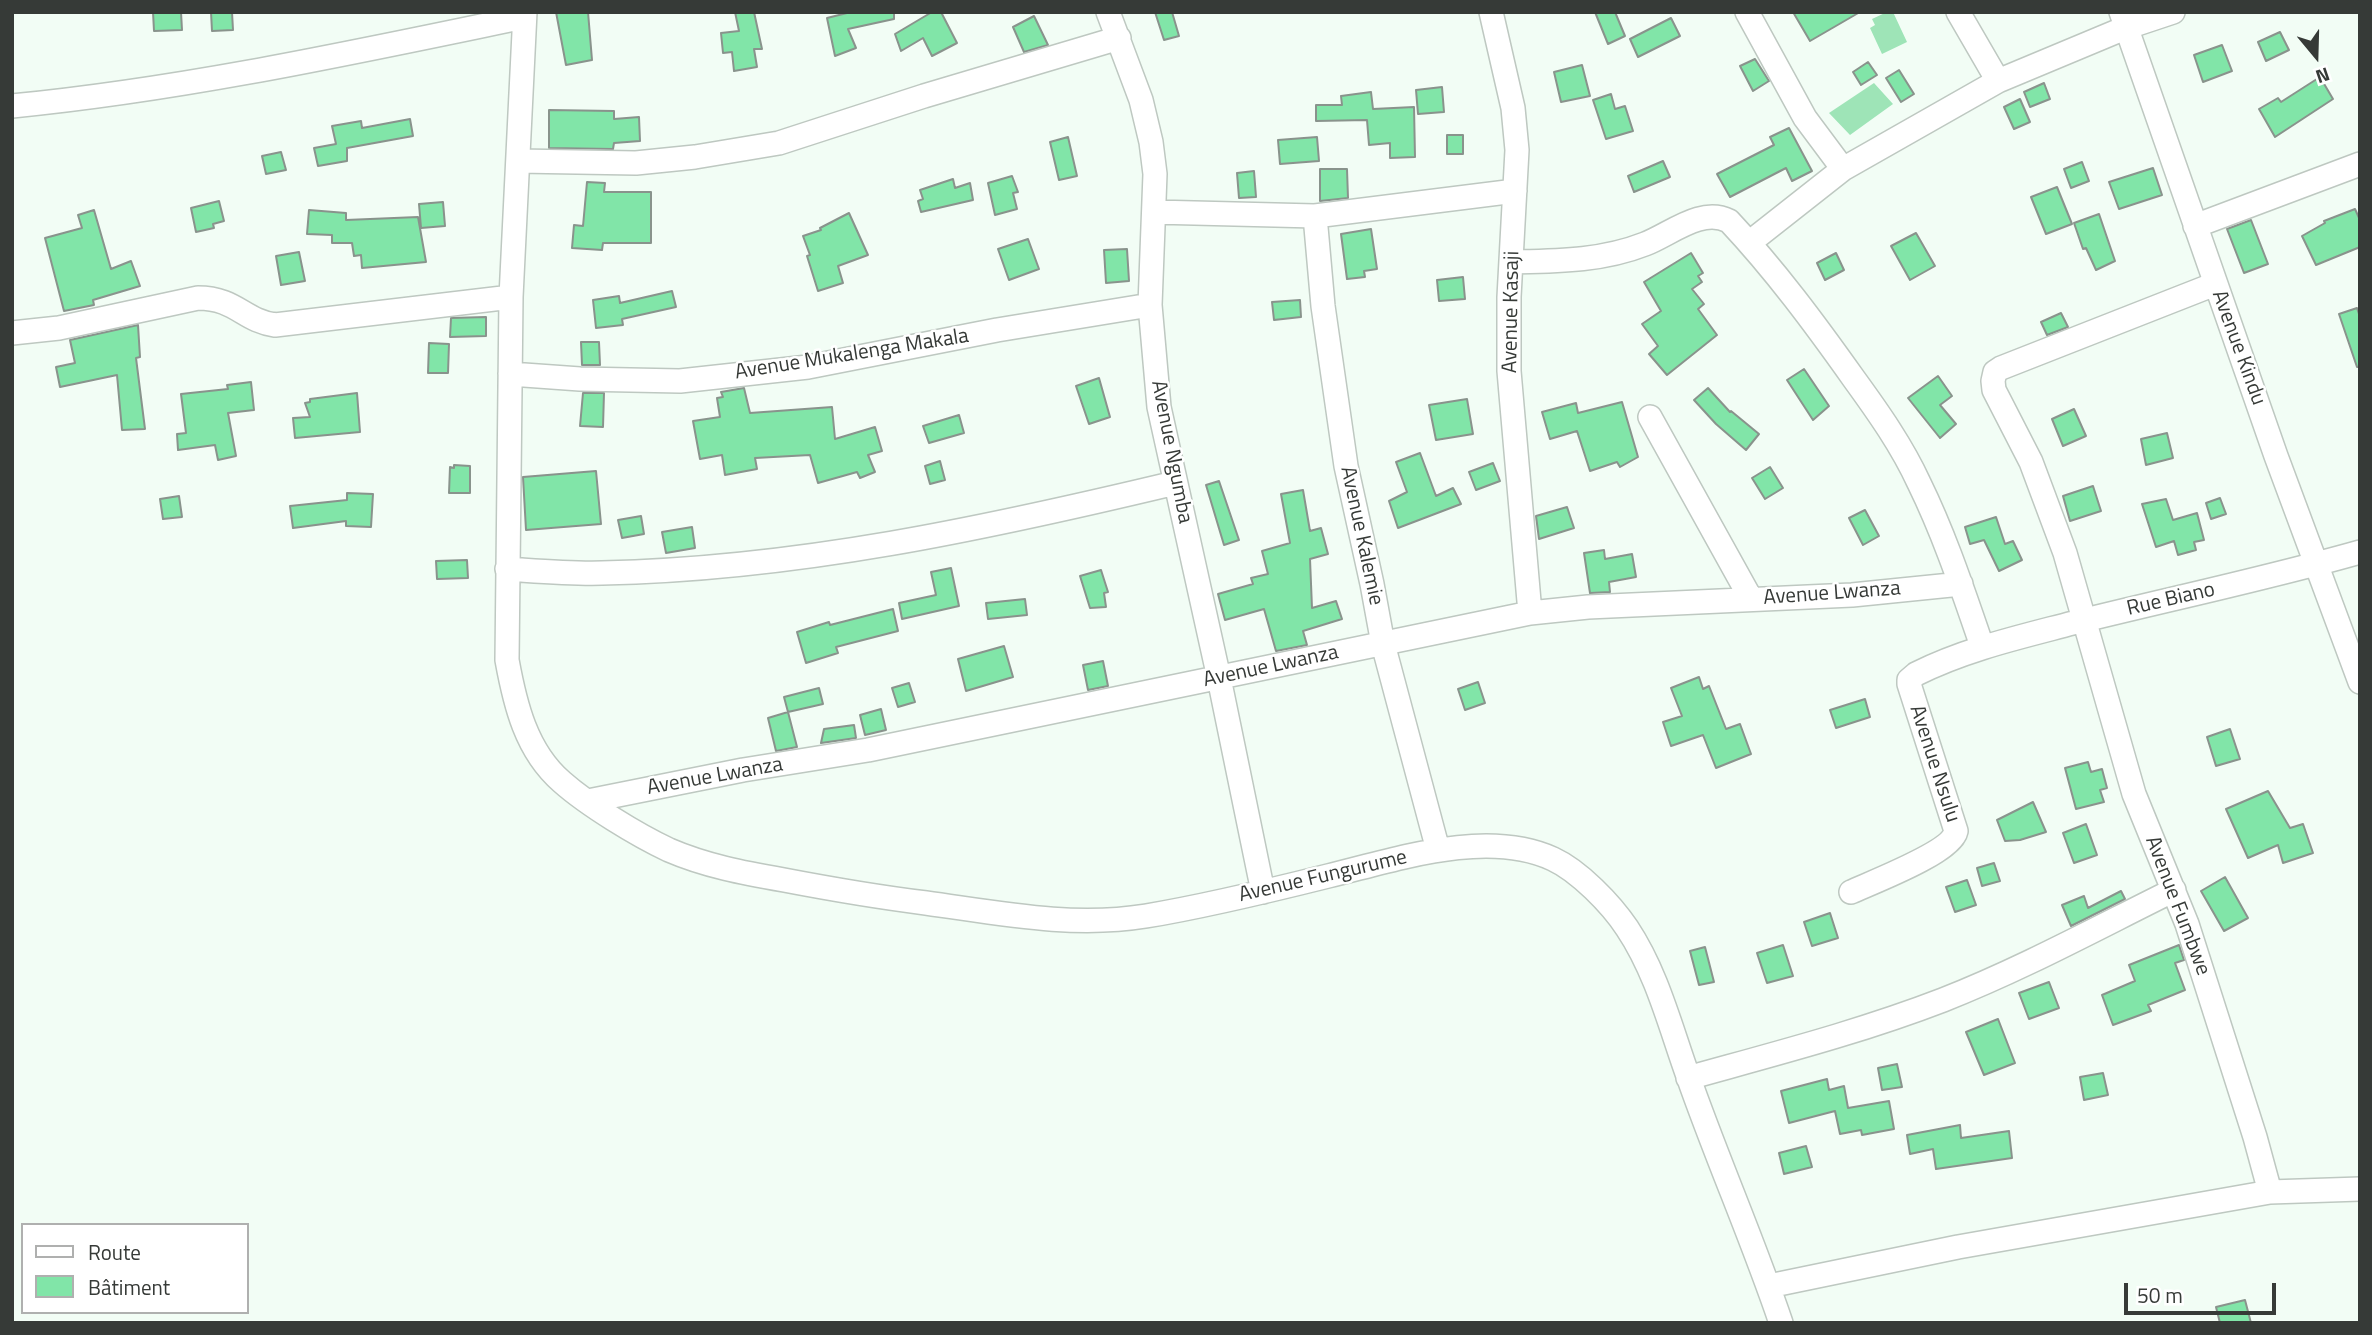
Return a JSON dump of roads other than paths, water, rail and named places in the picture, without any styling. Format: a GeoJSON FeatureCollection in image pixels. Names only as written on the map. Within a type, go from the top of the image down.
{"type":"FeatureCollection","features":[{"type":"Feature","properties":{"kind":"street","name":"Avenue Ngumba"},"geometry":{"type":"LineString","coordinates":[[1108,12],[1141,100],[1151,142],[1155,174],[1150,305],[1159,408],[1263,892]]}},
{"type":"Feature","properties":{"kind":"street","name":"Avenue Kasaji"},"geometry":{"type":"LineString","coordinates":[[1491,12],[1513,108],[1517,150],[1509,297],[1509,371],[1530,613]]}},
{"type":"Feature","properties":{"kind":"street"},"geometry":{"type":"LineString","coordinates":[[1747,12],[1805,118],[1843,169]]}},
{"type":"Feature","properties":{"kind":"street"},"geometry":{"type":"LineString","coordinates":[[1958,12],[1998,81]]}},
{"type":"Feature","properties":{"kind":"street"},"geometry":{"type":"LineString","coordinates":[[1749,243],[1843,169],[1998,81],[2123,20],[2173,12]]}},
{"type":"Feature","properties":{"kind":"street"},"geometry":{"type":"LineString","coordinates":[[12,106],[97,97],[212,78],[525,15]]}},
{"type":"Feature","properties":{"kind":"street","name":"Avenue Fungurume"},"geometry":{"type":"LineString","coordinates":[[525,15],[511,297],[507,660],[520,716],[529,739],[559,780],[667,849],[724,869],[840,891],[1049,920],[1104,921],[1146,916],[1263,892],[1438,850],[1495,846],[1526,850],[1553,859],[1580,876],[1625,924],[1640,950],[1662,997],[1688,1078],[1781,1323]]}},
{"type":"Feature","properties":{"kind":"street","name":"Avenue Kindu"},"geometry":{"type":"LineString","coordinates":[[2123,20],[2215,284],[2360,682]]}},
{"type":"Feature","properties":{"kind":"street"},"geometry":{"type":"LineString","coordinates":[[518,161],[636,163],[695,157],[779,143],[924,96],[1119,38]]}},
{"type":"Feature","properties":{"kind":"street"},"geometry":{"type":"LineString","coordinates":[[2195,226],[2360,164]]}},
{"type":"Feature","properties":{"kind":"street"},"geometry":{"type":"LineString","coordinates":[[1154,212],[1315,216],[1516,191]]}},
{"type":"Feature","properties":{"kind":"street"},"geometry":{"type":"LineString","coordinates":[[1512,262],[1575,260],[1617,254],[1709,215],[1718,215],[1729,220],[1799,304],[1877,410],[1918,480],[1961,584],[1982,646]]}},
{"type":"Feature","properties":{"kind":"street","name":"Avenue Kalemie"},"geometry":{"type":"LineString","coordinates":[[1315,216],[1323,306],[1340,430],[1383,644],[1438,850]]}},
{"type":"Feature","properties":{"kind":"street","name":"Avenue Fumbwe"},"geometry":{"type":"LineString","coordinates":[[2215,284],[1995,372],[1993,381],[1994,390],[2031,462],[2065,553],[2134,794],[2187,924],[2270,1192]]}},
{"type":"Feature","properties":{"kind":"street"},"geometry":{"type":"LineString","coordinates":[[12,333],[59,328],[198,298],[215,298],[230,303],[255,320],[275,325],[511,297]]}},
{"type":"Feature","properties":{"kind":"street","name":"Avenue Mukalenga Makala"},"geometry":{"type":"LineString","coordinates":[[510,374],[580,379],[680,381],[808,367],[996,330],[1150,305]]}},
{"type":"Feature","properties":{"kind":"street"},"geometry":{"type":"LineString","coordinates":[[1650,416],[1751,599]]}},
{"type":"Feature","properties":{"kind":"street"},"geometry":{"type":"LineString","coordinates":[[507,569],[600,573],[688,569],[807,557],[1040,515],[1175,483]]}},
{"type":"Feature","properties":{"kind":"street","name":"Rue Biano"},"geometry":{"type":"LineString","coordinates":[[1910,691],[1909,680],[1916,674],[1982,646],[2360,552]]}},
{"type":"Feature","properties":{"kind":"street","name":"Avenue Lwanza"},"geometry":{"type":"LineString","coordinates":[[588,801],[743,770],[868,750],[1530,613],[1588,607],[1852,594],[1961,584]]}},
{"type":"Feature","properties":{"kind":"street","name":"Avenue Nsulu"},"geometry":{"type":"LineString","coordinates":[[1851,892],[1908,866],[1940,849],[1955,837],[1956,831],[1910,691]]}},
{"type":"Feature","properties":{"kind":"street"},"geometry":{"type":"LineString","coordinates":[[1688,1078],[1865,1028],[1944,999],[2174,891]]}},
{"type":"Feature","properties":{"kind":"street"},"geometry":{"type":"LineString","coordinates":[[1769,1286],[1958,1247],[2270,1192],[2360,1189]]}}]}
